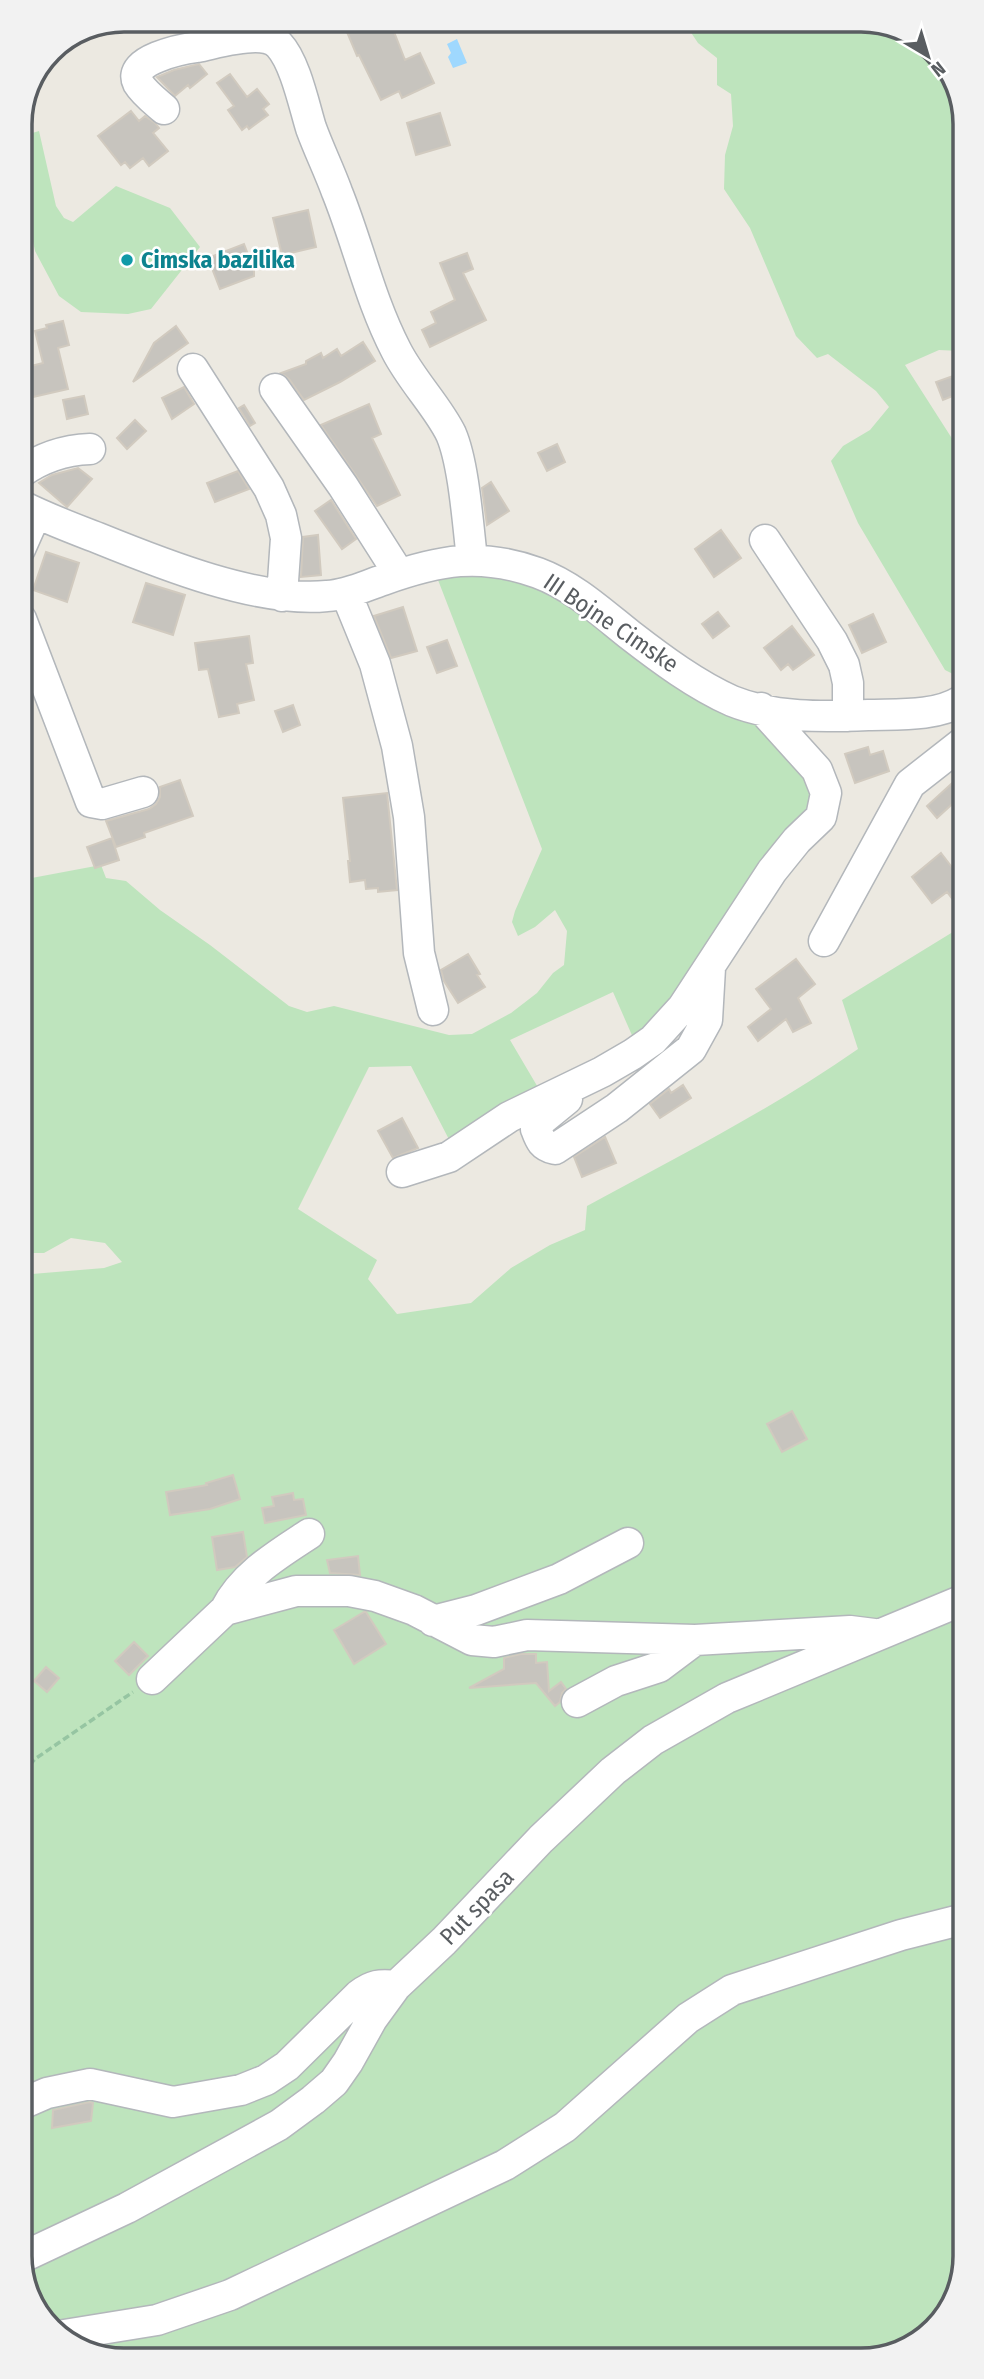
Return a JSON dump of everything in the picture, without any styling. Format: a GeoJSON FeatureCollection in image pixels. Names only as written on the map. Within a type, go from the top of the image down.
{"type":"FeatureCollection","features":[{"type":"Feature","properties":{"kind":"street"},"geometry":{"type":"LineString","coordinates":[[164,109],[137,82],[138,69],[148,62],[173,51],[255,36],[271,39],[279,45],[289,60],[319,151],[337,191],[363,273],[396,349],[451,435],[459,466],[472,559]]}},
{"type":"Feature","properties":{"kind":"street"},"geometry":{"type":"LineString","coordinates":[[194,369],[269,488],[281,515],[286,538],[282,596]]}},
{"type":"Feature","properties":{"kind":"street"},"geometry":{"type":"LineString","coordinates":[[275,389],[343,486],[399,575]]}},
{"type":"Feature","properties":{"kind":"street"},"geometry":{"type":"LineString","coordinates":[[32,466],[49,456],[71,450],[90,449]]}},
{"type":"Feature","properties":{"kind":"street","name":"III Bojne Cimske"},"geometry":{"type":"LineString","coordinates":[[32,511],[200,576],[282,596],[327,596],[346,593],[442,562],[472,559],[508,565],[560,583],[708,688],[734,701],[786,715],[915,713],[953,705]]}},
{"type":"Feature","properties":{"kind":"street"},"geometry":{"type":"LineString","coordinates":[[765,540],[832,641],[844,664],[848,683],[848,716]]}},
{"type":"Feature","properties":{"kind":"street"},"geometry":{"type":"LineString","coordinates":[[346,593],[375,664],[397,746],[409,817],[419,953],[433,1010]]}},
{"type":"Feature","properties":{"kind":"street"},"geometry":{"type":"LineString","coordinates":[[32,648],[91,802],[102,804],[143,792]]}},
{"type":"Feature","properties":{"kind":"street"},"geometry":{"type":"LineString","coordinates":[[710,968],[707,1020],[691,1049],[617,1108],[555,1149],[548,1148],[540,1141],[536,1129],[540,1121],[602,1072],[653,1040],[683,1007],[772,871],[821,817],[826,793],[817,770],[761,708]]}},
{"type":"Feature","properties":{"kind":"street"},"geometry":{"type":"LineString","coordinates":[[824,942],[910,784],[953,750]]}},
{"type":"Feature","properties":{"kind":"street"},"geometry":{"type":"LineString","coordinates":[[402,1172],[449,1157],[509,1117],[602,1072]]}},
{"type":"Feature","properties":{"kind":"street"},"geometry":{"type":"LineString","coordinates":[[152,1679],[225,1610],[232,1596],[248,1578],[269,1560],[309,1534]]}},
{"type":"Feature","properties":{"kind":"street"},"geometry":{"type":"LineString","coordinates":[[433,1621],[476,1610],[559,1579],[628,1543]]}},
{"type":"Feature","properties":{"kind":"street"},"geometry":{"type":"LineString","coordinates":[[225,1610],[296,1591],[349,1591],[395,1601],[472,1640],[482,1642],[527,1635],[695,1640],[850,1631],[884,1635]]}},
{"type":"Feature","properties":{"kind":"street","name":"Put spasa"},"geometry":{"type":"LineString","coordinates":[[32,2252],[127,2208],[279,2125],[313,2100],[334,2082],[372,2019],[396,1986],[612,1771],[653,1740],[727,1698],[953,1604]]}},
{"type":"Feature","properties":{"kind":"street"},"geometry":{"type":"LineString","coordinates":[[577,1702],[616,1681],[659,1667],[695,1640]]}},
{"type":"Feature","properties":{"kind":"street"},"geometry":{"type":"LineString","coordinates":[[75,2333],[157,2320],[230,2295],[505,2165],[565,2127],[688,2018],[732,1990],[901,1935],[953,1922]]}},
{"type":"Feature","properties":{"kind":"street"},"geometry":{"type":"LineString","coordinates":[[32,2100],[47,2093],[90,2084],[173,2102],[241,2090],[266,2080],[287,2066],[370,1987],[379,1984],[396,1986]]}},
{"type":"Feature","properties":{"kind":"path"},"geometry":{"type":"LineString","coordinates":[[32,1762],[152,1679]]}},
{"type":"Feature","properties":{"kind":"green space"},"geometry":{"type":"Polygon","coordinates":[[[691,32],[866,32],[884,35],[906,44],[926,58],[948,94],[953,124],[953,351],[939,350],[905,365],[953,440],[953,674],[945,670],[858,523],[831,461],[843,446],[870,430],[889,407],[876,391],[828,354],[817,358],[796,336],[750,228],[724,189],[725,155],[733,126],[731,94],[717,85],[717,58],[698,43],[691,32]]]}},
{"type":"Feature","properties":{"kind":"green space"},"geometry":{"type":"Polygon","coordinates":[[[39,131],[56,206],[64,218],[73,222],[116,186],[170,208],[200,247],[151,309],[128,314],[81,312],[59,296],[35,251],[32,236],[32,133],[39,131]]]}},
{"type":"Feature","properties":{"kind":"green space"},"geometry":{"type":"Polygon","coordinates":[[[433,567],[548,583],[762,716],[820,798],[778,840],[740,893],[746,905],[638,1049],[613,992],[510,1040],[546,1101],[455,1151],[411,1066],[369,1067],[298,1209],[377,1260],[368,1279],[397,1314],[471,1303],[511,1268],[550,1245],[585,1230],[587,1206],[759,1112],[858,1049],[842,1000],[953,932],[953,2255],[948,2285],[926,2321],[912,2332],[890,2343],[860,2348],[106,2346],[78,2335],[58,2321],[41,2296],[33,2273],[32,1274],[104,1268],[122,1262],[105,1243],[71,1238],[44,1253],[32,1253],[32,878],[101,865],[106,878],[126,881],[160,910],[289,1006],[307,1012],[334,1006],[449,1035],[472,1034],[511,1013],[537,993],[553,973],[564,965],[567,931],[555,910],[535,927],[518,936],[512,922],[542,849],[433,567]]]}},
{"type":"Feature","properties":{"kind":"water"},"geometry":{"type":"Polygon","coordinates":[[[457,39],[467,63],[453,68],[448,57],[451,53],[447,44],[457,39]]]}},
{"type":"Feature","properties":{"kind":"building"},"geometry":{"type":"Polygon","coordinates":[[[347,32],[394,32],[405,60],[420,53],[434,83],[402,98],[399,91],[381,100],[359,55],[357,56],[347,32]]]}},
{"type":"Feature","properties":{"kind":"building"},"geometry":{"type":"Polygon","coordinates":[[[199,64],[207,74],[175,96],[157,77],[174,70],[199,64]]]}},
{"type":"Feature","properties":{"kind":"building"},"geometry":{"type":"Polygon","coordinates":[[[230,74],[247,97],[257,89],[269,104],[263,109],[268,115],[249,129],[247,126],[242,130],[228,110],[234,106],[217,83],[230,74]]]}},
{"type":"Feature","properties":{"kind":"building"},"geometry":{"type":"Polygon","coordinates":[[[131,111],[139,121],[145,116],[155,123],[159,128],[153,133],[168,151],[149,166],[143,158],[130,168],[125,162],[121,165],[98,136],[131,111]]]}},
{"type":"Feature","properties":{"kind":"building"},"geometry":{"type":"Polygon","coordinates":[[[440,113],[450,145],[416,155],[407,123],[440,113]]]}},
{"type":"Feature","properties":{"kind":"building"},"geometry":{"type":"Polygon","coordinates":[[[308,210],[316,247],[282,255],[273,218],[308,210]]]}},
{"type":"Feature","properties":{"kind":"building"},"geometry":{"type":"Polygon","coordinates":[[[244,244],[254,276],[220,289],[208,258],[244,244]]]}},
{"type":"Feature","properties":{"kind":"building"},"geometry":{"type":"Polygon","coordinates":[[[467,253],[473,269],[463,273],[486,320],[430,347],[422,330],[436,323],[431,312],[455,300],[440,263],[467,253]]]}},
{"type":"Feature","properties":{"kind":"building"},"geometry":{"type":"Polygon","coordinates":[[[63,321],[69,345],[58,348],[68,389],[32,397],[32,366],[43,363],[35,331],[47,328],[46,325],[63,321]]]}},
{"type":"Feature","properties":{"kind":"building"},"geometry":{"type":"Polygon","coordinates":[[[176,326],[188,343],[133,382],[154,343],[176,326]]]}},
{"type":"Feature","properties":{"kind":"building"},"geometry":{"type":"Polygon","coordinates":[[[363,342],[375,361],[304,400],[289,379],[281,373],[306,364],[306,361],[321,353],[323,358],[337,349],[341,356],[363,342]]]}},
{"type":"Feature","properties":{"kind":"building"},"geometry":{"type":"Polygon","coordinates":[[[953,376],[953,396],[943,400],[936,382],[953,376]]]}},
{"type":"Feature","properties":{"kind":"building"},"geometry":{"type":"Polygon","coordinates":[[[184,387],[194,404],[172,419],[162,398],[184,387]]]}},
{"type":"Feature","properties":{"kind":"building"},"geometry":{"type":"Polygon","coordinates":[[[84,396],[88,414],[67,419],[63,400],[84,396]]]}},
{"type":"Feature","properties":{"kind":"building"},"geometry":{"type":"Polygon","coordinates":[[[369,404],[381,434],[372,438],[400,495],[377,506],[321,425],[369,404]]]}},
{"type":"Feature","properties":{"kind":"building"},"geometry":{"type":"Polygon","coordinates":[[[244,405],[255,423],[250,426],[239,408],[244,405]]]}},
{"type":"Feature","properties":{"kind":"building"},"geometry":{"type":"Polygon","coordinates":[[[135,420],[146,431],[127,449],[117,438],[135,420]]]}},
{"type":"Feature","properties":{"kind":"building"},"geometry":{"type":"Polygon","coordinates":[[[557,444],[565,462],[547,471],[538,453],[557,444]]]}},
{"type":"Feature","properties":{"kind":"building"},"geometry":{"type":"Polygon","coordinates":[[[78,468],[92,479],[67,507],[39,483],[52,475],[78,468]]]}},
{"type":"Feature","properties":{"kind":"building"},"geometry":{"type":"Polygon","coordinates":[[[238,471],[249,489],[215,502],[207,483],[238,471]]]}},
{"type":"Feature","properties":{"kind":"building"},"geometry":{"type":"Polygon","coordinates":[[[491,482],[509,511],[487,525],[482,488],[491,482]]]}},
{"type":"Feature","properties":{"kind":"building"},"geometry":{"type":"Polygon","coordinates":[[[331,500],[356,539],[342,549],[315,511],[331,500]]]}},
{"type":"Feature","properties":{"kind":"building"},"geometry":{"type":"Polygon","coordinates":[[[721,530],[741,558],[714,577],[695,549],[721,530]]]}},
{"type":"Feature","properties":{"kind":"building"},"geometry":{"type":"Polygon","coordinates":[[[318,535],[321,575],[301,577],[303,537],[318,535]]]}},
{"type":"Feature","properties":{"kind":"building"},"geometry":{"type":"Polygon","coordinates":[[[46,552],[79,563],[67,602],[33,590],[46,552]]]}},
{"type":"Feature","properties":{"kind":"building"},"geometry":{"type":"Polygon","coordinates":[[[146,583],[185,595],[173,635],[133,622],[146,583]]]}},
{"type":"Feature","properties":{"kind":"building"},"geometry":{"type":"Polygon","coordinates":[[[403,607],[417,651],[391,658],[374,616],[403,607]]]}},
{"type":"Feature","properties":{"kind":"building"},"geometry":{"type":"Polygon","coordinates":[[[718,612],[729,626],[713,638],[702,624],[718,612]]]}},
{"type":"Feature","properties":{"kind":"building"},"geometry":{"type":"Polygon","coordinates":[[[873,614],[886,642],[862,653],[849,625],[873,614]]]}},
{"type":"Feature","properties":{"kind":"building"},"geometry":{"type":"Polygon","coordinates":[[[792,626],[814,655],[793,670],[788,664],[781,670],[764,648],[792,626]]]}},
{"type":"Feature","properties":{"kind":"building"},"geometry":{"type":"Polygon","coordinates":[[[249,636],[253,663],[246,664],[254,700],[237,704],[239,713],[219,717],[208,669],[199,670],[195,643],[249,636]]]}},
{"type":"Feature","properties":{"kind":"building"},"geometry":{"type":"Polygon","coordinates":[[[447,640],[457,666],[437,673],[427,647],[447,640]]]}},
{"type":"Feature","properties":{"kind":"building"},"geometry":{"type":"Polygon","coordinates":[[[293,705],[300,725],[283,732],[275,711],[293,705]]]}},
{"type":"Feature","properties":{"kind":"building"},"geometry":{"type":"Polygon","coordinates":[[[868,747],[870,755],[883,751],[889,771],[855,783],[845,754],[868,747]]]}},
{"type":"Feature","properties":{"kind":"building"},"geometry":{"type":"Polygon","coordinates":[[[180,780],[193,816],[144,833],[145,837],[116,847],[106,821],[149,809],[160,797],[160,787],[180,780]]]}},
{"type":"Feature","properties":{"kind":"building"},"geometry":{"type":"Polygon","coordinates":[[[953,782],[953,803],[937,818],[927,806],[953,782]]]}},
{"type":"Feature","properties":{"kind":"building"},"geometry":{"type":"Polygon","coordinates":[[[387,793],[397,890],[378,892],[378,888],[366,889],[365,880],[350,882],[343,798],[387,793]]]}},
{"type":"Feature","properties":{"kind":"building"},"geometry":{"type":"Polygon","coordinates":[[[112,838],[119,860],[95,868],[87,847],[112,838]]]}},
{"type":"Feature","properties":{"kind":"building"},"geometry":{"type":"Polygon","coordinates":[[[941,853],[953,869],[953,900],[947,892],[932,903],[912,877],[941,853]]]}},
{"type":"Feature","properties":{"kind":"building"},"geometry":{"type":"Polygon","coordinates":[[[468,954],[485,987],[458,1003],[444,981],[441,970],[468,954]]]}},
{"type":"Feature","properties":{"kind":"building"},"geometry":{"type":"Polygon","coordinates":[[[796,959],[815,984],[798,998],[811,1023],[793,1032],[786,1019],[758,1041],[748,1027],[771,1009],[756,989],[796,959]]]}},
{"type":"Feature","properties":{"kind":"building"},"geometry":{"type":"Polygon","coordinates":[[[683,1085],[691,1098],[660,1118],[650,1104],[669,1089],[671,1093],[683,1085]]]}},
{"type":"Feature","properties":{"kind":"building"},"geometry":{"type":"Polygon","coordinates":[[[402,1118],[418,1148],[393,1158],[378,1131],[402,1118]]]}},
{"type":"Feature","properties":{"kind":"building"},"geometry":{"type":"Polygon","coordinates":[[[605,1137],[616,1163],[582,1177],[574,1157],[605,1137]]]}},
{"type":"Feature","properties":{"kind":"building"},"geometry":{"type":"Polygon","coordinates":[[[792,1411],[807,1439],[782,1452],[767,1424],[792,1411]]]}},
{"type":"Feature","properties":{"kind":"building"},"geometry":{"type":"Polygon","coordinates":[[[233,1475],[240,1499],[210,1509],[170,1515],[166,1492],[207,1485],[206,1483],[233,1475]]]}},
{"type":"Feature","properties":{"kind":"building"},"geometry":{"type":"Polygon","coordinates":[[[293,1493],[294,1500],[303,1499],[306,1515],[265,1523],[262,1508],[274,1506],[272,1497],[293,1493]]]}},
{"type":"Feature","properties":{"kind":"building"},"geometry":{"type":"Polygon","coordinates":[[[243,1532],[247,1557],[235,1567],[217,1570],[212,1537],[243,1532]]]}},
{"type":"Feature","properties":{"kind":"building"},"geometry":{"type":"Polygon","coordinates":[[[358,1556],[360,1575],[330,1573],[327,1560],[358,1556]]]}},
{"type":"Feature","properties":{"kind":"building"},"geometry":{"type":"Polygon","coordinates":[[[364,1612],[386,1644],[354,1664],[334,1630],[364,1612]]]}},
{"type":"Feature","properties":{"kind":"building"},"geometry":{"type":"Polygon","coordinates":[[[134,1642],[148,1656],[129,1675],[115,1661],[134,1642]]]}},
{"type":"Feature","properties":{"kind":"building"},"geometry":{"type":"Polygon","coordinates":[[[536,1654],[536,1663],[547,1662],[549,1691],[561,1682],[566,1689],[555,1706],[536,1683],[469,1688],[504,1669],[504,1658],[536,1654]]]}},
{"type":"Feature","properties":{"kind":"building"},"geometry":{"type":"Polygon","coordinates":[[[46,1667],[59,1678],[47,1692],[34,1681],[46,1667]]]}},
{"type":"Feature","properties":{"kind":"building"},"geometry":{"type":"Polygon","coordinates":[[[93,2103],[91,2121],[52,2128],[53,2110],[93,2103]]]}},
{"type":"Feature","properties":{"kind":"place","name":"Cimska bazilika"},"geometry":{"type":"Point","coordinates":[127,260]}}]}
